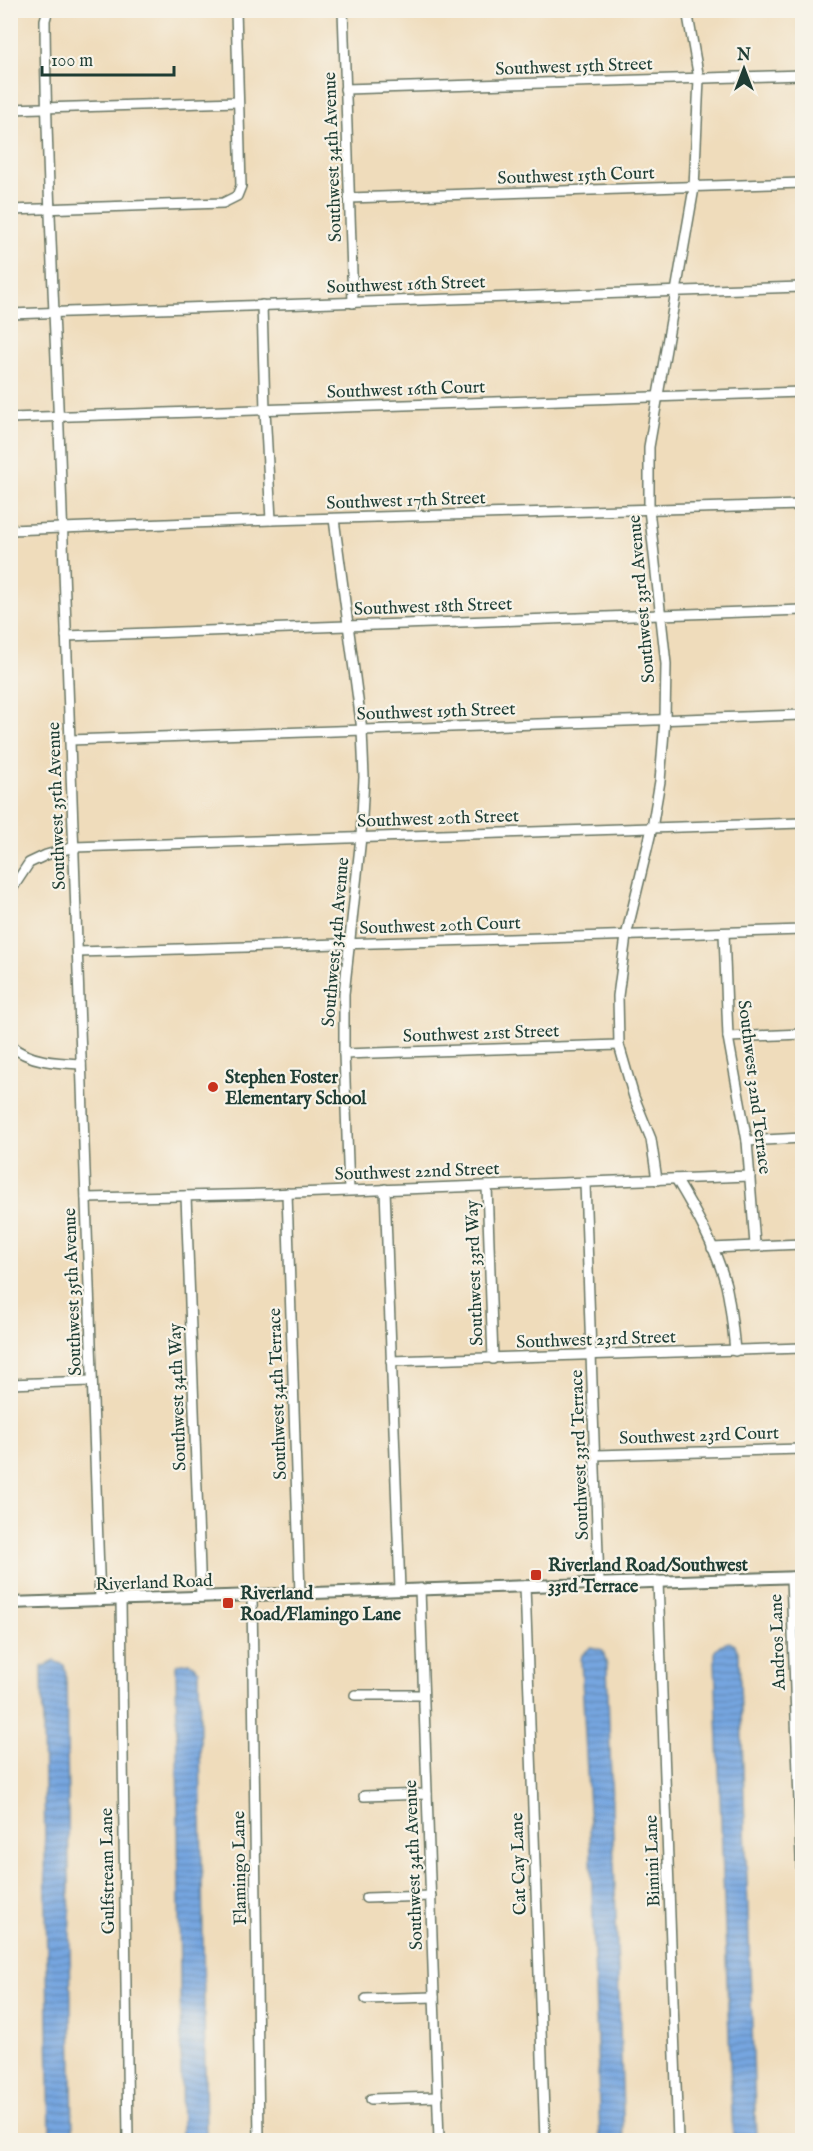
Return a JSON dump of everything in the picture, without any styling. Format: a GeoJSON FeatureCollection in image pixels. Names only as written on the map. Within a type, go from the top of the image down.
{"type":"FeatureCollection","features":[{"type":"Feature","properties":{"kind":"street","name":"Southwest 35th Avenue"},"geometry":{"type":"LineString","coordinates":[[48,10],[45,20],[45,108],[59,417],[100,1601]]}},
{"type":"Feature","properties":{"kind":"street"},"geometry":{"type":"LineString","coordinates":[[10,210],[223,203],[237,196],[241,186],[236,10]]}},
{"type":"Feature","properties":{"kind":"street","name":"Southwest 34th Avenue"},"geometry":{"type":"LineString","coordinates":[[343,10],[353,303]]}},
{"type":"Feature","properties":{"kind":"street","name":"Southwest 33rd Avenue"},"geometry":{"type":"LineString","coordinates":[[657,1180],[651,1139],[634,1097],[619,1045],[618,996],[626,936],[652,828],[660,781],[665,719],[666,664],[649,509],[649,447],[693,188],[699,79],[687,10]]}},
{"type":"Feature","properties":{"kind":"street","name":"Southwest 15th Street"},"geometry":{"type":"LineString","coordinates":[[345,89],[802,75]]}},
{"type":"Feature","properties":{"kind":"street"},"geometry":{"type":"LineString","coordinates":[[10,109],[238,102]]}},
{"type":"Feature","properties":{"kind":"street","name":"Southwest 15th Court"},"geometry":{"type":"LineString","coordinates":[[350,198],[802,183]]}},
{"type":"Feature","properties":{"kind":"street","name":"Southwest 16th Street"},"geometry":{"type":"LineString","coordinates":[[10,314],[802,287]]}},
{"type":"Feature","properties":{"kind":"street"},"geometry":{"type":"LineString","coordinates":[[262,305],[271,520]]}},
{"type":"Feature","properties":{"kind":"street","name":"Southwest 16th Court"},"geometry":{"type":"LineString","coordinates":[[10,418],[802,392]]}},
{"type":"Feature","properties":{"kind":"street","name":"Southwest 17th Street"},"geometry":{"type":"LineString","coordinates":[[10,530],[802,505]]}},
{"type":"Feature","properties":{"kind":"street","name":"Southwest 34th Avenue"},"geometry":{"type":"LineString","coordinates":[[334,519],[362,730],[364,777],[361,837],[344,994],[349,1190]]}},
{"type":"Feature","properties":{"kind":"street","name":"Southwest 18th Street"},"geometry":{"type":"LineString","coordinates":[[66,636],[802,610]]}},
{"type":"Feature","properties":{"kind":"street","name":"Southwest 19th Street"},"geometry":{"type":"LineString","coordinates":[[70,740],[802,715]]}},
{"type":"Feature","properties":{"kind":"street","name":"Southwest 20th Street"},"geometry":{"type":"LineString","coordinates":[[74,848],[802,823]]}},
{"type":"Feature","properties":{"kind":"street"},"geometry":{"type":"LineString","coordinates":[[10,892],[29,863],[46,855],[74,848]]}},
{"type":"Feature","properties":{"kind":"street","name":"Southwest 20th Court"},"geometry":{"type":"LineString","coordinates":[[78,952],[802,930]]}},
{"type":"Feature","properties":{"kind":"street","name":"Southwest 32nd Terrace"},"geometry":{"type":"LineString","coordinates":[[724,933],[728,1037],[747,1141],[755,1245]]}},
{"type":"Feature","properties":{"kind":"street"},"geometry":{"type":"LineString","coordinates":[[728,1037],[802,1034]]}},
{"type":"Feature","properties":{"kind":"street","name":"Southwest 21st Street"},"geometry":{"type":"LineString","coordinates":[[344,1054],[619,1045]]}},
{"type":"Feature","properties":{"kind":"street"},"geometry":{"type":"LineString","coordinates":[[13,1052],[55,1063],[81,1064]]}},
{"type":"Feature","properties":{"kind":"street"},"geometry":{"type":"LineString","coordinates":[[747,1141],[802,1138]]}},
{"type":"Feature","properties":{"kind":"street","name":"Southwest 22nd Street"},"geometry":{"type":"LineString","coordinates":[[86,1198],[750,1176]]}},
{"type":"Feature","properties":{"kind":"street"},"geometry":{"type":"LineString","coordinates":[[676,1179],[696,1212],[725,1282],[735,1351]]}},
{"type":"Feature","properties":{"kind":"street","name":"Southwest 33rd Terrace"},"geometry":{"type":"LineString","coordinates":[[585,1182],[599,1583]]}},
{"type":"Feature","properties":{"kind":"street","name":"Southwest 33rd Way"},"geometry":{"type":"LineString","coordinates":[[488,1186],[493,1359]]}},
{"type":"Feature","properties":{"kind":"street"},"geometry":{"type":"LineString","coordinates":[[386,1189],[399,1590]]}},
{"type":"Feature","properties":{"kind":"street","name":"Southwest 34th Terrace"},"geometry":{"type":"LineString","coordinates":[[286,1193],[300,1594]]}},
{"type":"Feature","properties":{"kind":"street","name":"Southwest 34th Way"},"geometry":{"type":"LineString","coordinates":[[186,1196],[201,1597]]}},
{"type":"Feature","properties":{"kind":"street"},"geometry":{"type":"LineString","coordinates":[[712,1248],[802,1244]]}},
{"type":"Feature","properties":{"kind":"street","name":"Southwest 23rd Street"},"geometry":{"type":"LineString","coordinates":[[391,1361],[802,1348]]}},
{"type":"Feature","properties":{"kind":"street"},"geometry":{"type":"LineString","coordinates":[[10,1384],[91,1381]]}},
{"type":"Feature","properties":{"kind":"street","name":"Southwest 23rd Court"},"geometry":{"type":"LineString","coordinates":[[596,1455],[802,1449]]}},
{"type":"Feature","properties":{"kind":"street","name":"Riverland Road"},"geometry":{"type":"LineString","coordinates":[[10,1603],[797,1577]]}},
{"type":"Feature","properties":{"kind":"street","name":"Andros Lane"},"geometry":{"type":"LineString","coordinates":[[797,1577],[802,1885]]}},
{"type":"Feature","properties":{"kind":"street","name":"Bimini Lane"},"geometry":{"type":"LineString","coordinates":[[658,1581],[678,2140]]}},
{"type":"Feature","properties":{"kind":"street","name":"Cat Cay Lane"},"geometry":{"type":"LineString","coordinates":[[525,1586],[545,2140]]}},
{"type":"Feature","properties":{"kind":"street","name":"Southwest 34th Avenue"},"geometry":{"type":"LineString","coordinates":[[420,1589],[439,2140]]}},
{"type":"Feature","properties":{"kind":"street","name":"Flamingo Lane"},"geometry":{"type":"LineString","coordinates":[[252,1595],[260,2140]]}},
{"type":"Feature","properties":{"kind":"street","name":"Gulfstream Lane"},"geometry":{"type":"LineString","coordinates":[[121,1600],[128,2140]]}},
{"type":"Feature","properties":{"kind":"street"},"geometry":{"type":"LineString","coordinates":[[355,1695],[423,1695]]}},
{"type":"Feature","properties":{"kind":"street"},"geometry":{"type":"LineString","coordinates":[[364,1796],[427,1794]]}},
{"type":"Feature","properties":{"kind":"street"},"geometry":{"type":"LineString","coordinates":[[366,1898],[431,1896]]}},
{"type":"Feature","properties":{"kind":"street"},"geometry":{"type":"LineString","coordinates":[[366,1999],[434,1997]]}},
{"type":"Feature","properties":{"kind":"street"},"geometry":{"type":"LineString","coordinates":[[370,2099],[438,2097]]}},
{"type":"Feature","properties":{"kind":"water"},"geometry":{"type":"Polygon","coordinates":[[[729,1642],[735,1645],[739,1654],[756,2140],[733,2140],[715,1662],[715,1650],[720,1645],[729,1642]]]}},
{"type":"Feature","properties":{"kind":"water"},"geometry":{"type":"Polygon","coordinates":[[[591,1647],[603,1650],[607,1666],[624,2140],[600,2140],[590,1827],[581,1660],[582,1655],[591,1647]]]}},
{"type":"Feature","properties":{"kind":"water"},"geometry":{"type":"Polygon","coordinates":[[[54,1661],[64,1665],[66,1674],[73,2140],[50,2140],[42,1667],[54,1661]]]}},
{"type":"Feature","properties":{"kind":"water"},"geometry":{"type":"Polygon","coordinates":[[[189,1662],[199,1670],[206,2140],[182,2140],[176,1666],[189,1662]]]}},
{"type":"Feature","properties":{"kind":"place","name":"Stephen Foster Elementary School"},"geometry":{"type":"Point","coordinates":[213,1087]}},
{"type":"Feature","properties":{"kind":"place","name":"Riverland Road/Southwest 33rd Terrace"},"geometry":{"type":"Point","coordinates":[536,1575]}},
{"type":"Feature","properties":{"kind":"place","name":"Riverland Road/Flamingo Lane"},"geometry":{"type":"Point","coordinates":[228,1603]}}]}
